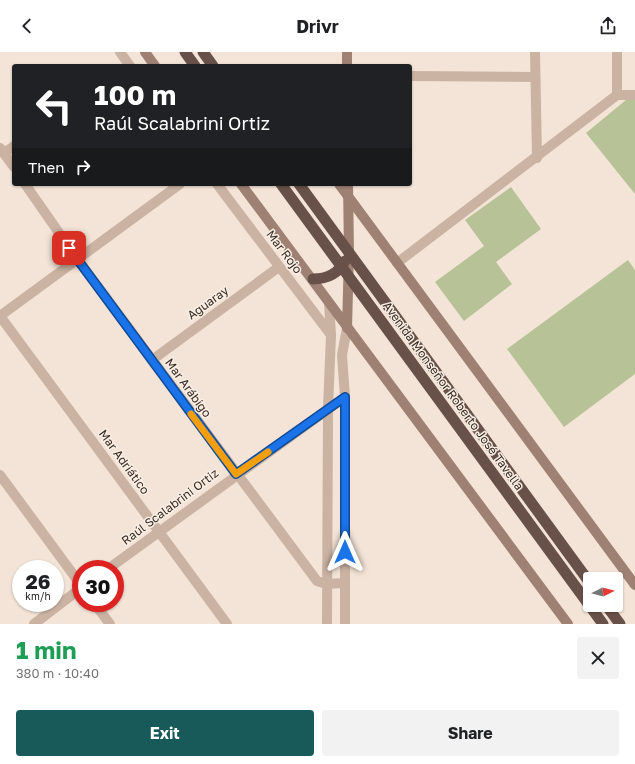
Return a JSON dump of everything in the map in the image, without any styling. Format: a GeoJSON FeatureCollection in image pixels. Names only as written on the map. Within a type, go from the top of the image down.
{"type":"FeatureCollection","features":[{"type":"Feature","properties":{"kind":"highway"},"geometry":{"type":"LineString","coordinates":[[185,52],[194,64]]}},
{"type":"Feature","properties":{"kind":"highway"},"geometry":{"type":"LineString","coordinates":[[203,52],[212,64]]}},
{"type":"Feature","properties":{"kind":"highway","name":"Avenida Monseñor Roberto José Tavella"},"geometry":{"type":"LineString","coordinates":[[282,186],[603,624]]}},
{"type":"Feature","properties":{"kind":"highway","name":"Avenida Monseñor Roberto José Tavella"},"geometry":{"type":"LineString","coordinates":[[300,186],[583,573]]}},
{"type":"Feature","properties":{"kind":"highway"},"geometry":{"type":"LineString","coordinates":[[313,279],[328,277],[342,267],[349,253]]}},
{"type":"Feature","properties":{"kind":"highway"},"geometry":{"type":"LineString","coordinates":[[611,612],[620,624]]}},
{"type":"Feature","properties":{"kind":"main road"},"geometry":{"type":"LineString","coordinates":[[145,52],[154,64]]}},
{"type":"Feature","properties":{"kind":"main road"},"geometry":{"type":"LineString","coordinates":[[347,52],[347,64]]}},
{"type":"Feature","properties":{"kind":"main road"},"geometry":{"type":"LineString","coordinates":[[243,186],[568,624]]}},
{"type":"Feature","properties":{"kind":"main road"},"geometry":{"type":"LineString","coordinates":[[340,186],[635,585]]}},
{"type":"Feature","properties":{"kind":"main road"},"geometry":{"type":"LineString","coordinates":[[347,328],[349,277],[348,186]]}},
{"type":"Feature","properties":{"kind":"street"},"geometry":{"type":"LineString","coordinates":[[120,52],[125,64]]}},
{"type":"Feature","properties":{"kind":"street"},"geometry":{"type":"LineString","coordinates":[[535,52],[537,158]]}},
{"type":"Feature","properties":{"kind":"street"},"geometry":{"type":"LineString","coordinates":[[617,52],[617,95]]}},
{"type":"Feature","properties":{"kind":"street"},"geometry":{"type":"LineString","coordinates":[[412,76],[535,77]]}},
{"type":"Feature","properties":{"kind":"street"},"geometry":{"type":"LineString","coordinates":[[397,263],[537,158],[617,95],[635,95]]}},
{"type":"Feature","properties":{"kind":"street"},"geometry":{"type":"LineString","coordinates":[[12,147],[2,150],[12,165]]}},
{"type":"Feature","properties":{"kind":"street","name":"Mar Arábigo"},"geometry":{"type":"LineString","coordinates":[[26,186],[78,260],[236,474],[317,581],[326,584]]}},
{"type":"Feature","properties":{"kind":"street"},"geometry":{"type":"LineString","coordinates":[[0,316],[177,186]]}},
{"type":"Feature","properties":{"kind":"street","name":"Mar Rojo"},"geometry":{"type":"LineString","coordinates":[[218,186],[331,335]]}},
{"type":"Feature","properties":{"kind":"street","name":"Aguaray"},"geometry":{"type":"LineString","coordinates":[[152,360],[279,267]]}},
{"type":"Feature","properties":{"kind":"street"},"geometry":{"type":"LineString","coordinates":[[327,624],[328,408],[331,335],[329,303]]}},
{"type":"Feature","properties":{"kind":"street","name":"Mar Adriático"},"geometry":{"type":"LineString","coordinates":[[0,316],[227,624]]}},
{"type":"Feature","properties":{"kind":"street"},"geometry":{"type":"LineString","coordinates":[[345,624],[345,397],[342,355],[347,328]]}},
{"type":"Feature","properties":{"kind":"street","name":"Raúl Scalabrini Ortiz"},"geometry":{"type":"LineString","coordinates":[[121,560],[160,533],[236,474],[345,397]]}},
{"type":"Feature","properties":{"kind":"street"},"geometry":{"type":"LineString","coordinates":[[0,475],[72,573]]}},
{"type":"Feature","properties":{"kind":"street"},"geometry":{"type":"LineString","coordinates":[[326,584],[345,583]]}},
{"type":"Feature","properties":{"kind":"street"},"geometry":{"type":"LineString","coordinates":[[34,624],[72,595]]}},
{"type":"Feature","properties":{"kind":"street"},"geometry":{"type":"LineString","coordinates":[[101,612],[110,624]]}},
{"type":"Feature","properties":{"kind":"green space"},"geometry":{"type":"Polygon","coordinates":[[[632,95],[635,98],[635,194],[586,133],[632,95]]]}},
{"type":"Feature","properties":{"kind":"green space"},"geometry":{"type":"Polygon","coordinates":[[[511,187],[541,229],[496,262],[512,284],[464,321],[435,282],[484,246],[465,220],[511,187]]]}},
{"type":"Feature","properties":{"kind":"green space"},"geometry":{"type":"Polygon","coordinates":[[[628,260],[635,270],[635,374],[564,427],[507,349],[628,260]]]}},
{"type":"Feature","properties":{"kind":"slow traffic"},"geometry":{"type":"LineString","coordinates":[[191,414],[236,474],[268,452]]}},
{"type":"Feature","properties":{"kind":"route"},"geometry":{"type":"LineString","coordinates":[[69,248],[236,474],[345,397],[345,552]]}}]}
